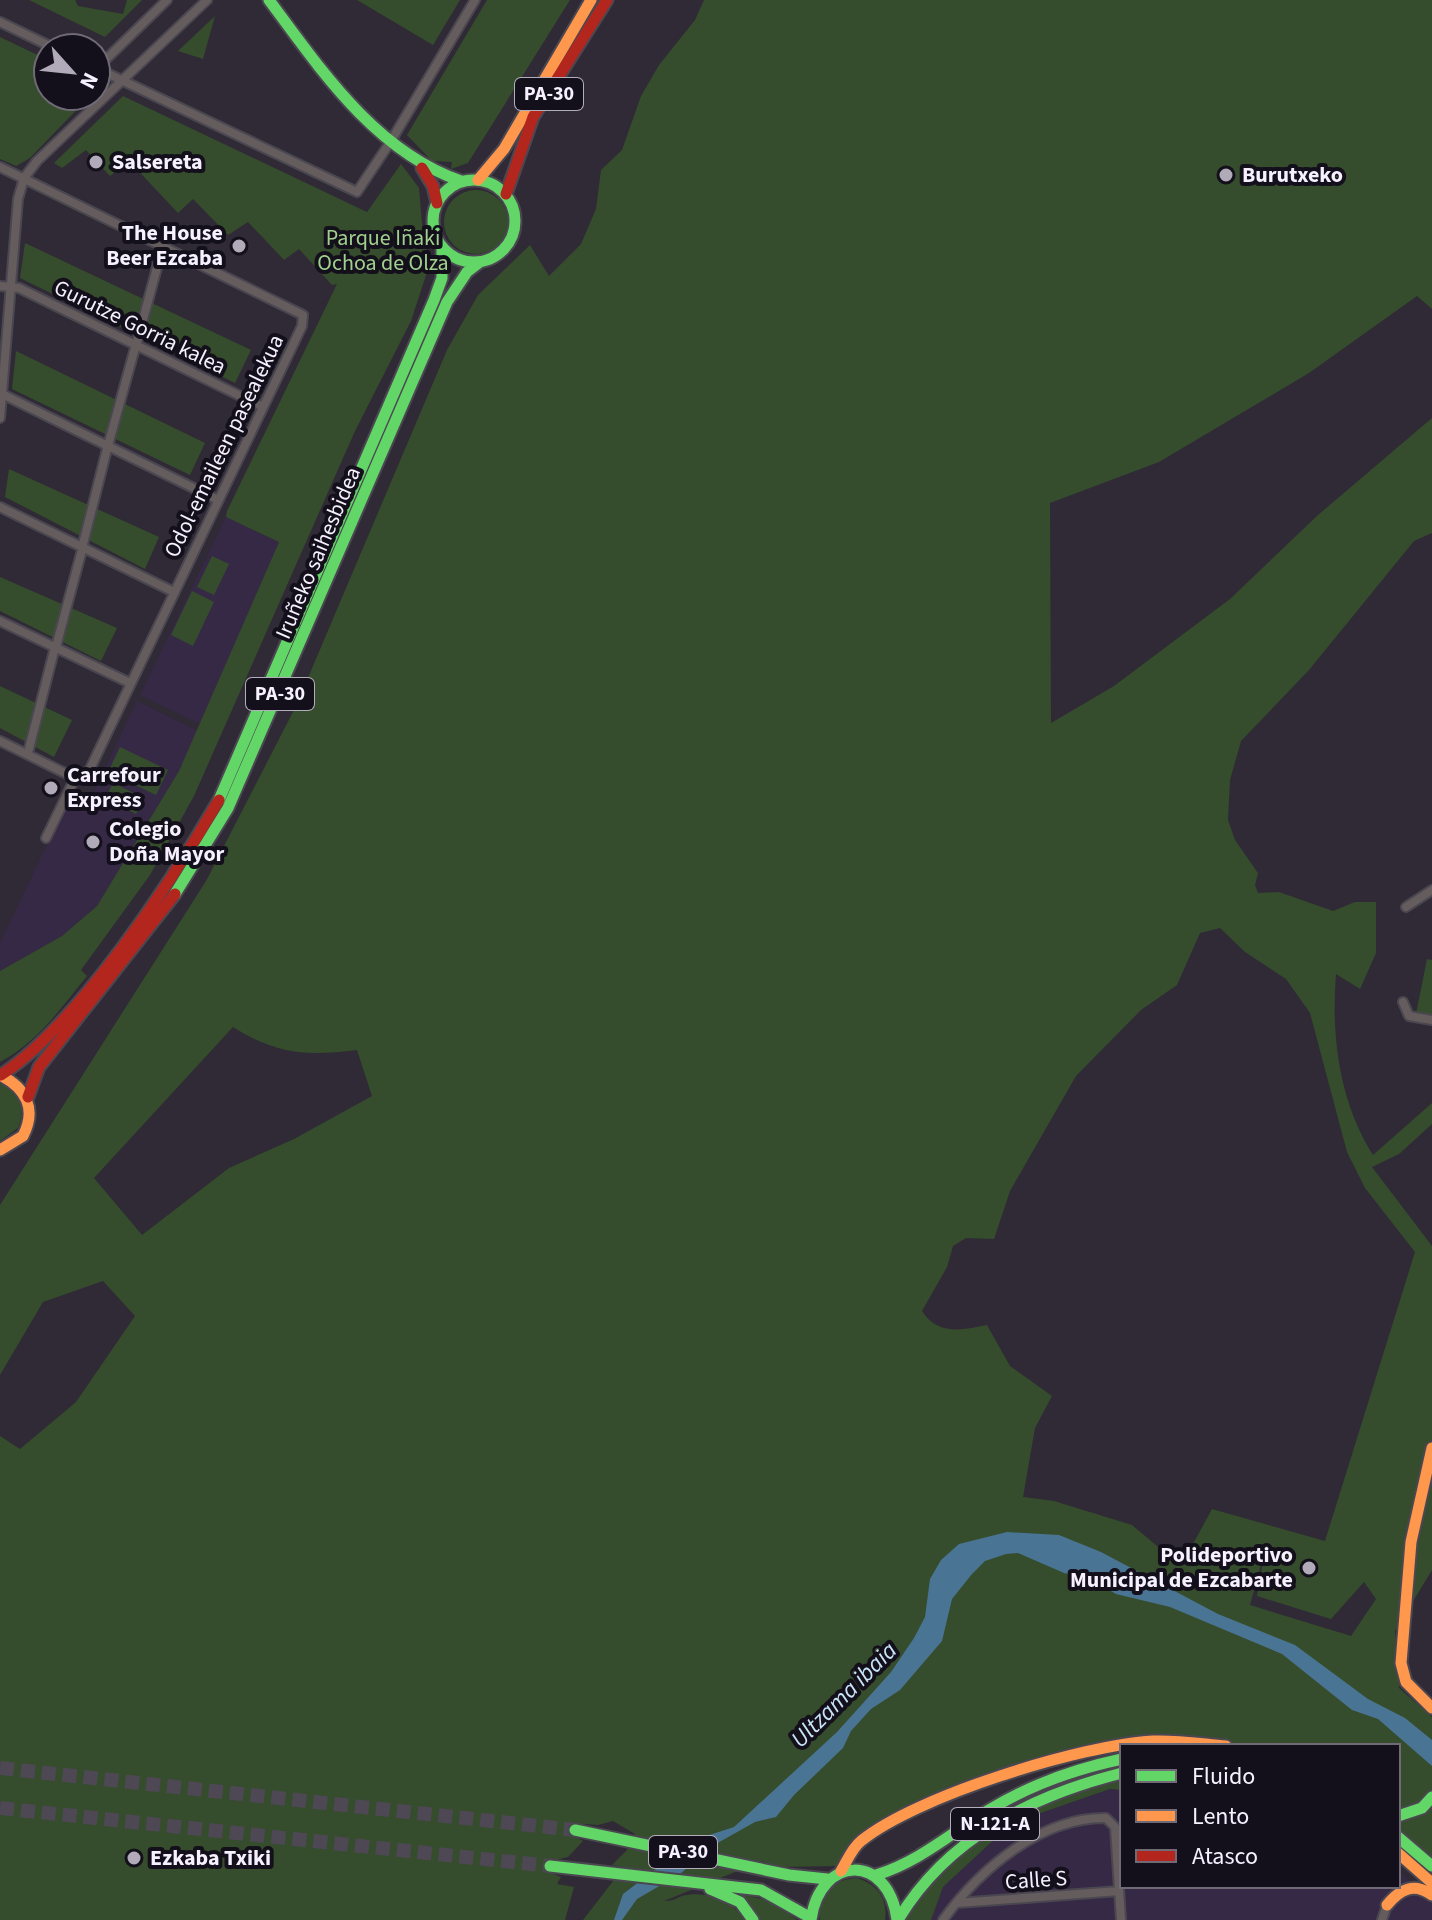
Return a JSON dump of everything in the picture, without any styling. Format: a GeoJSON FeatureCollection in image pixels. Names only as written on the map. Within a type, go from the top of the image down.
{"type":"FeatureCollection","features":[{"type":"Feature","properties":{"kind":"main road"},"geometry":{"type":"LineString","coordinates":[[269,0],[327,77],[391,141],[431,172],[461,181],[478,180],[506,194]]}},
{"type":"Feature","properties":{"kind":"main road","name":"PA-30"},"geometry":{"type":"LineString","coordinates":[[478,180],[504,149],[591,0]]}},
{"type":"Feature","properties":{"kind":"main road","name":"PA-30"},"geometry":{"type":"LineString","coordinates":[[480,262],[502,251],[514,229],[515,217],[506,194],[511,165],[526,134],[607,0]]}},
{"type":"Feature","properties":{"kind":"main road"},"geometry":{"type":"LineString","coordinates":[[420,164],[433,186],[437,203]]}},
{"type":"Feature","properties":{"kind":"main road"},"geometry":{"type":"LineString","coordinates":[[437,203],[443,194],[461,181]]}},
{"type":"Feature","properties":{"kind":"main road","name":"PA-30"},"geometry":{"type":"LineString","coordinates":[[437,203],[433,226],[442,247]]}},
{"type":"Feature","properties":{"kind":"main road"},"geometry":{"type":"LineString","coordinates":[[442,247],[466,261],[480,262]]}},
{"type":"Feature","properties":{"kind":"main road","name":"Iruñeko saihesbidea"},"geometry":{"type":"LineString","coordinates":[[1,1075],[40,1046],[122,946],[171,877],[218,802],[434,300],[442,278],[442,247]]}},
{"type":"Feature","properties":{"kind":"main road","name":"Iruñeko saihesbidea"},"geometry":{"type":"LineString","coordinates":[[28,1097],[39,1067],[181,886],[228,808],[447,302],[467,272],[480,262]]}},
{"type":"Feature","properties":{"kind":"main road","name":"PA-30"},"geometry":{"type":"LineString","coordinates":[[1,1075],[22,1087],[28,1097],[31,1122],[25,1134],[2,1152]]}},
{"type":"Feature","properties":{"kind":"main road"},"geometry":{"type":"LineString","coordinates":[[1432,1448],[1411,1542],[1401,1663],[1406,1682],[1432,1708]]}},
{"type":"Feature","properties":{"kind":"main road"},"geometry":{"type":"LineString","coordinates":[[1132,1744],[1156,1741],[1198,1744]]}},
{"type":"Feature","properties":{"kind":"main road"},"geometry":{"type":"LineString","coordinates":[[841,1871],[858,1843],[881,1827],[954,1793],[1093,1749],[1120,1746]]}},
{"type":"Feature","properties":{"kind":"main road","name":"N-121-A"},"geometry":{"type":"LineString","coordinates":[[876,1875],[916,1860],[1029,1786],[1085,1766],[1120,1759]]}},
{"type":"Feature","properties":{"kind":"main road","name":"N-121-A"},"geometry":{"type":"LineString","coordinates":[[898,1920],[909,1896],[922,1880],[1011,1813],[1087,1780],[1120,1773]]}},
{"type":"Feature","properties":{"kind":"main road"},"geometry":{"type":"LineString","coordinates":[[1400,1815],[1419,1810],[1432,1797]]}},
{"type":"Feature","properties":{"kind":"main road","name":"PA-30"},"geometry":{"type":"LineString","coordinates":[[575,1830],[789,1875],[827,1879]]}},
{"type":"Feature","properties":{"kind":"main road"},"geometry":{"type":"LineString","coordinates":[[1400,1839],[1432,1866]]}},
{"type":"Feature","properties":{"kind":"main road"},"geometry":{"type":"LineString","coordinates":[[858,1843],[854,1858],[860,1869]]}},
{"type":"Feature","properties":{"kind":"main road"},"geometry":{"type":"LineString","coordinates":[[1400,1855],[1432,1883]]}},
{"type":"Feature","properties":{"kind":"main road","name":"PA-30"},"geometry":{"type":"LineString","coordinates":[[550,1866],[761,1890],[811,1919],[814,1896],[827,1879]]}},
{"type":"Feature","properties":{"kind":"main road"},"geometry":{"type":"LineString","coordinates":[[827,1879],[841,1871],[860,1869],[876,1875],[895,1896],[898,1920]]}},
{"type":"Feature","properties":{"kind":"main road"},"geometry":{"type":"LineString","coordinates":[[714,1886],[740,1902],[753,1920]]}},
{"type":"Feature","properties":{"kind":"main road"},"geometry":{"type":"LineString","coordinates":[[1387,1905],[1397,1892],[1407,1887],[1417,1887],[1432,1895]]}},
{"type":"Feature","properties":{"kind":"main road"},"geometry":{"type":"LineString","coordinates":[[1387,1905],[1390,1888]]}},
{"type":"Feature","properties":{"kind":"street"},"geometry":{"type":"LineString","coordinates":[[112,53],[167,0]]}},
{"type":"Feature","properties":{"kind":"street"},"geometry":{"type":"LineString","coordinates":[[0,418],[18,199],[24,178],[37,161],[207,0]]}},
{"type":"Feature","properties":{"kind":"street"},"geometry":{"type":"LineString","coordinates":[[112,76],[357,192],[475,0]]}},
{"type":"Feature","properties":{"kind":"street"},"geometry":{"type":"LineString","coordinates":[[0,22],[32,37]]}},
{"type":"Feature","properties":{"kind":"street"},"geometry":{"type":"LineString","coordinates":[[0,167],[24,178]]}},
{"type":"Feature","properties":{"kind":"street","name":"Odol-emaileen pasealekua"},"geometry":{"type":"LineString","coordinates":[[24,178],[303,315],[302,326],[90,769],[84,776],[75,778],[46,838]]}},
{"type":"Feature","properties":{"kind":"street"},"geometry":{"type":"LineString","coordinates":[[29,749],[162,249]]}},
{"type":"Feature","properties":{"kind":"street","name":"Gurutze Gorria kalea"},"geometry":{"type":"LineString","coordinates":[[0,286],[10,287],[263,407]]}},
{"type":"Feature","properties":{"kind":"street"},"geometry":{"type":"LineString","coordinates":[[2,394],[218,500]]}},
{"type":"Feature","properties":{"kind":"street"},"geometry":{"type":"LineString","coordinates":[[0,507],[174,592]]}},
{"type":"Feature","properties":{"kind":"street"},"geometry":{"type":"LineString","coordinates":[[0,621],[130,683]]}},
{"type":"Feature","properties":{"kind":"street"},"geometry":{"type":"LineString","coordinates":[[0,741],[75,778]]}},
{"type":"Feature","properties":{"kind":"street"},"geometry":{"type":"LineString","coordinates":[[1406,907],[1432,890]]}},
{"type":"Feature","properties":{"kind":"street"},"geometry":{"type":"LineString","coordinates":[[1403,1002],[1409,1016],[1432,1020]]}},
{"type":"Feature","properties":{"kind":"street"},"geometry":{"type":"LineString","coordinates":[[943,1920],[983,1875],[1038,1835],[1086,1817],[1106,1818],[1115,1827],[1121,1920]]}},
{"type":"Feature","properties":{"kind":"street","name":"Calle S"},"geometry":{"type":"LineString","coordinates":[[956,1903],[1119,1891]]}},
{"type":"Feature","properties":{"kind":"street"},"geometry":{"type":"LineString","coordinates":[[1385,1919],[1387,1905]]}},
{"type":"Feature","properties":{"kind":"shaded area"},"geometry":{"type":"Polygon","coordinates":[[[226,517],[279,542],[200,724],[140,695],[226,517]]]}},
{"type":"Feature","properties":{"kind":"shaded area","name":"Colegio Doña Mayor"},"geometry":{"type":"Polygon","coordinates":[[[137,701],[198,731],[179,771],[97,906],[62,936],[0,971],[0,943],[72,792],[90,800],[137,701]]]}},
{"type":"Feature","properties":{"kind":"shaded area"},"geometry":{"type":"Polygon","coordinates":[[[1110,1789],[1120,1790],[1120,1888],[1400,1888],[1400,1873],[1432,1903],[1432,1920],[931,1920],[943,1887],[1012,1823],[1110,1789]]]}},
{"type":"Feature","properties":{"kind":"green space"},"geometry":{"type":"Polygon","coordinates":[[[29,0],[75,0],[78,6],[123,14],[127,0],[142,0],[110,32],[95,32],[29,0]]]}},
{"type":"Feature","properties":{"kind":"green space"},"geometry":{"type":"Polygon","coordinates":[[[357,0],[460,0],[433,45],[357,0]]]}},
{"type":"Feature","properties":{"kind":"green space"},"geometry":{"type":"Polygon","coordinates":[[[487,0],[570,0],[468,163],[451,169],[452,162],[432,161],[407,135],[487,0]]]}},
{"type":"Feature","properties":{"kind":"green space"},"geometry":{"type":"Polygon","coordinates":[[[704,0],[1432,0],[1432,309],[1417,296],[1309,373],[1159,462],[1050,503],[1051,723],[1114,686],[1230,599],[1318,515],[1432,418],[1432,533],[1414,541],[1309,670],[1241,741],[1230,780],[1228,820],[1235,840],[1258,873],[1255,885],[1258,893],[1279,892],[1333,911],[1355,902],[1376,902],[1376,953],[1360,989],[1336,974],[1335,997],[1337,1044],[1345,1090],[1361,1134],[1373,1155],[1432,1103],[1432,1124],[1399,1154],[1372,1167],[1432,1246],[1432,1570],[1395,1631],[1399,1688],[1432,1717],[1432,1866],[1400,1839],[1400,1744],[1120,1744],[944,1792],[892,1813],[864,1830],[837,1866],[778,1867],[762,1861],[664,1901],[691,1894],[717,1898],[733,1907],[744,1920],[583,1920],[624,1867],[612,1865],[627,1850],[635,1834],[613,1821],[598,1825],[584,1824],[576,1830],[576,1837],[583,1841],[568,1857],[551,1861],[551,1873],[561,1877],[557,1884],[574,1887],[565,1920],[0,1920],[0,1436],[20,1449],[76,1402],[135,1316],[103,1281],[43,1302],[0,1375],[0,1205],[206,881],[296,706],[447,350],[478,295],[530,245],[549,276],[581,244],[596,209],[601,170],[622,150],[641,96],[659,65],[695,20],[704,0]],[[1220,928],[1200,933],[1177,985],[1141,1010],[1076,1076],[1010,1191],[994,1239],[966,1238],[953,1246],[947,1267],[922,1311],[928,1319],[943,1328],[987,1325],[1010,1366],[1052,1396],[1035,1428],[1023,1497],[1054,1501],[1132,1525],[1181,1566],[1212,1509],[1325,1541],[1415,1252],[1365,1188],[1347,1152],[1310,1013],[1286,979],[1245,952],[1220,928]],[[233,1027],[94,1178],[142,1235],[229,1168],[294,1139],[372,1096],[357,1050],[307,1053],[278,1048],[233,1027]],[[1265,1550],[1250,1605],[1351,1636],[1376,1599],[1364,1582],[1331,1619],[1257,1596],[1265,1550]]]}},
{"type":"Feature","properties":{"kind":"green space"},"geometry":{"type":"Polygon","coordinates":[[[215,16],[203,59],[178,51],[215,16]]]}},
{"type":"Feature","properties":{"kind":"green space"},"geometry":{"type":"Polygon","coordinates":[[[0,37],[32,52],[32,112],[75,112],[30,158],[16,166],[0,159],[0,37]]]}},
{"type":"Feature","properties":{"kind":"green space","name":"Parque Iñaki Ochoa de Olza"},"geometry":{"type":"Polygon","coordinates":[[[123,96],[367,212],[401,164],[419,188],[423,235],[430,263],[411,321],[355,431],[194,796],[150,875],[81,970],[87,976],[26,1045],[0,1062],[0,971],[62,936],[97,906],[179,771],[279,542],[226,517],[227,511],[337,284],[332,285],[299,249],[284,260],[248,222],[228,235],[193,199],[178,213],[129,161],[110,176],[86,150],[62,168],[54,163],[107,112],[112,112],[112,107],[123,96]]]}},
{"type":"Feature","properties":{"kind":"green space"},"geometry":{"type":"Polygon","coordinates":[[[476,190],[488,192],[499,199],[506,210],[506,234],[499,245],[488,252],[476,254],[464,252],[453,245],[446,234],[444,222],[446,210],[453,199],[464,192],[476,190]]]}},
{"type":"Feature","properties":{"kind":"green space"},"geometry":{"type":"Polygon","coordinates":[[[25,243],[251,350],[235,383],[20,278],[25,243]]]}},
{"type":"Feature","properties":{"kind":"green space"},"geometry":{"type":"Polygon","coordinates":[[[16,351],[205,443],[190,475],[12,389],[16,351]]]}},
{"type":"Feature","properties":{"kind":"green space"},"geometry":{"type":"Polygon","coordinates":[[[9,469],[159,537],[145,569],[5,497],[9,469]]]}},
{"type":"Feature","properties":{"kind":"green space"},"geometry":{"type":"Polygon","coordinates":[[[212,556],[229,564],[214,595],[197,587],[212,556]]]}},
{"type":"Feature","properties":{"kind":"green space"},"geometry":{"type":"Polygon","coordinates":[[[0,577],[117,628],[101,661],[0,611],[0,577]]]}},
{"type":"Feature","properties":{"kind":"green space"},"geometry":{"type":"Polygon","coordinates":[[[192,591],[214,602],[193,646],[171,635],[192,591]]]}},
{"type":"Feature","properties":{"kind":"green space"},"geometry":{"type":"Polygon","coordinates":[[[0,686],[72,720],[54,757],[0,728],[0,686]]]}},
{"type":"Feature","properties":{"kind":"green space"},"geometry":{"type":"Polygon","coordinates":[[[120,747],[168,770],[156,795],[108,772],[120,747]]]}},
{"type":"Feature","properties":{"kind":"green space"},"geometry":{"type":"Polygon","coordinates":[[[113,783],[144,798],[136,814],[105,799],[113,783]]]}},
{"type":"Feature","properties":{"kind":"green space"},"geometry":{"type":"Polygon","coordinates":[[[1427,959],[1432,960],[1432,1015],[1416,1014],[1427,959]]]}},
{"type":"Feature","properties":{"kind":"green space"},"geometry":{"type":"Polygon","coordinates":[[[0,1083],[17,1095],[22,1114],[18,1128],[0,1141],[0,1083]]]}},
{"type":"Feature","properties":{"kind":"green space"},"geometry":{"type":"Polygon","coordinates":[[[1120,1779],[1120,1790],[1110,1789],[1012,1823],[943,1887],[931,1920],[906,1920],[925,1882],[1012,1819],[1076,1787],[1120,1779]]]}},
{"type":"Feature","properties":{"kind":"green space"},"geometry":{"type":"Polygon","coordinates":[[[856,1878],[880,1893],[885,1905],[885,1920],[820,1920],[820,1903],[827,1890],[847,1879],[856,1878]]]}},
{"type":"Feature","properties":{"kind":"green space"},"geometry":{"type":"Polygon","coordinates":[[[732,1892],[773,1902],[797,1920],[759,1920],[755,1911],[732,1892]]]}},
{"type":"Feature","properties":{"kind":"water"},"geometry":{"type":"Polygon","coordinates":[[[1007,1532],[1059,1535],[1101,1552],[1218,1614],[1295,1645],[1368,1699],[1405,1718],[1432,1740],[1432,1766],[1378,1719],[1352,1710],[1282,1654],[1170,1607],[1116,1594],[1092,1580],[1064,1573],[1018,1553],[1006,1554],[985,1561],[972,1574],[952,1599],[942,1641],[900,1690],[871,1709],[851,1731],[843,1748],[794,1795],[776,1817],[755,1822],[714,1845],[680,1874],[637,1899],[622,1920],[614,1920],[623,1894],[694,1840],[734,1827],[837,1732],[891,1672],[914,1638],[925,1617],[930,1579],[941,1560],[959,1544],[1007,1532]]]}},
{"type":"Feature","properties":{"kind":"tunnel"},"geometry":{"type":"LineString","coordinates":[[0,1768],[575,1830]]}},
{"type":"Feature","properties":{"kind":"tunnel"},"geometry":{"type":"LineString","coordinates":[[0,1808],[550,1866]]}},
{"type":"Feature","properties":{"kind":"traffic: fast"},"geometry":{"type":"LineString","coordinates":[[269,0],[330,80],[376,129],[402,150],[461,181]]}},
{"type":"Feature","properties":{"kind":"traffic: fast"},"geometry":{"type":"LineString","coordinates":[[474,180],[490,183],[503,192],[512,205],[515,221],[512,237],[503,250],[490,259],[474,262],[458,259],[445,250],[436,237],[433,221],[436,205],[445,192],[458,183],[474,180]]}},
{"type":"Feature","properties":{"kind":"traffic: fast"},"geometry":{"type":"LineString","coordinates":[[219,800],[434,300],[442,278],[442,247]]}},
{"type":"Feature","properties":{"kind":"traffic: fast"},"geometry":{"type":"LineString","coordinates":[[175,894],[228,808],[447,302],[467,272],[480,262]]}},
{"type":"Feature","properties":{"kind":"traffic: fast"},"geometry":{"type":"LineString","coordinates":[[876,1875],[921,1855],[1020,1793],[1070,1773],[1120,1760]]}},
{"type":"Feature","properties":{"kind":"traffic: fast"},"geometry":{"type":"LineString","coordinates":[[898,1920],[918,1891],[941,1866],[994,1824],[1056,1794],[1120,1774]]}},
{"type":"Feature","properties":{"kind":"traffic: fast"},"geometry":{"type":"LineString","coordinates":[[1400,1815],[1422,1808],[1432,1797]]}},
{"type":"Feature","properties":{"kind":"traffic: fast"},"geometry":{"type":"LineString","coordinates":[[575,1830],[789,1875],[827,1879]]}},
{"type":"Feature","properties":{"kind":"traffic: fast"},"geometry":{"type":"LineString","coordinates":[[1400,1839],[1432,1866]]}},
{"type":"Feature","properties":{"kind":"traffic: fast"},"geometry":{"type":"LineString","coordinates":[[550,1866],[761,1890],[811,1918]]}},
{"type":"Feature","properties":{"kind":"traffic: fast"},"geometry":{"type":"LineString","coordinates":[[811,1920],[817,1898],[827,1883],[840,1873],[854,1870],[869,1873],[881,1882],[891,1898],[897,1920]]}},
{"type":"Feature","properties":{"kind":"traffic: fast"},"geometry":{"type":"LineString","coordinates":[[710,1889],[740,1902],[753,1920]]}},
{"type":"Feature","properties":{"kind":"traffic: slow"},"geometry":{"type":"LineString","coordinates":[[478,180],[504,149],[591,0]]}},
{"type":"Feature","properties":{"kind":"traffic: slow"},"geometry":{"type":"LineString","coordinates":[[0,1075],[17,1086],[29,1108],[23,1136],[0,1150]]}},
{"type":"Feature","properties":{"kind":"traffic: slow"},"geometry":{"type":"LineString","coordinates":[[1432,1448],[1411,1542],[1401,1663],[1406,1682],[1432,1708]]}},
{"type":"Feature","properties":{"kind":"traffic: slow"},"geometry":{"type":"LineString","coordinates":[[1130,1744],[1153,1741],[1203,1744]]}},
{"type":"Feature","properties":{"kind":"traffic: slow"},"geometry":{"type":"LineString","coordinates":[[841,1871],[858,1844],[886,1824],[920,1807],[1001,1776],[1120,1745]]}},
{"type":"Feature","properties":{"kind":"traffic: slow"},"geometry":{"type":"LineString","coordinates":[[1400,1855],[1432,1883]]}},
{"type":"Feature","properties":{"kind":"traffic: slow"},"geometry":{"type":"LineString","coordinates":[[1387,1905],[1408,1889],[1419,1889],[1432,1895]]}},
{"type":"Feature","properties":{"kind":"traffic: jam"},"geometry":{"type":"LineString","coordinates":[[506,194],[533,117],[607,0]]}},
{"type":"Feature","properties":{"kind":"traffic: jam"},"geometry":{"type":"LineString","coordinates":[[422,168],[433,186],[437,203]]}},
{"type":"Feature","properties":{"kind":"traffic: jam"},"geometry":{"type":"LineString","coordinates":[[1,1075],[31,1052],[91,987],[150,909],[219,800]]}},
{"type":"Feature","properties":{"kind":"traffic: jam"},"geometry":{"type":"LineString","coordinates":[[28,1097],[39,1067],[175,894]]}},
{"type":"Feature","properties":{"kind":"place","name":"Salsereta"},"geometry":{"type":"Point","coordinates":[96,162]}},
{"type":"Feature","properties":{"kind":"place","name":"Burutxeko"},"geometry":{"type":"Point","coordinates":[1226,175]}},
{"type":"Feature","properties":{"kind":"place","name":"The House Beer Ezcaba"},"geometry":{"type":"Point","coordinates":[239,246]}},
{"type":"Feature","properties":{"kind":"place","name":"Carrefour Express"},"geometry":{"type":"Point","coordinates":[51,788]}},
{"type":"Feature","properties":{"kind":"place","name":"Colegio Doña Mayor"},"geometry":{"type":"Point","coordinates":[93,842]}},
{"type":"Feature","properties":{"kind":"place","name":"Polideportivo Municipal de Ezcabarte"},"geometry":{"type":"Point","coordinates":[1309,1568]}},
{"type":"Feature","properties":{"kind":"place","name":"Ezkaba Txiki"},"geometry":{"type":"Point","coordinates":[134,1858]}},
{"type":"Feature","properties":{"kind":"water label","name":"Ultzama ibaia"},"geometry":{"type":"Point","coordinates":[844,1695]}}]}
